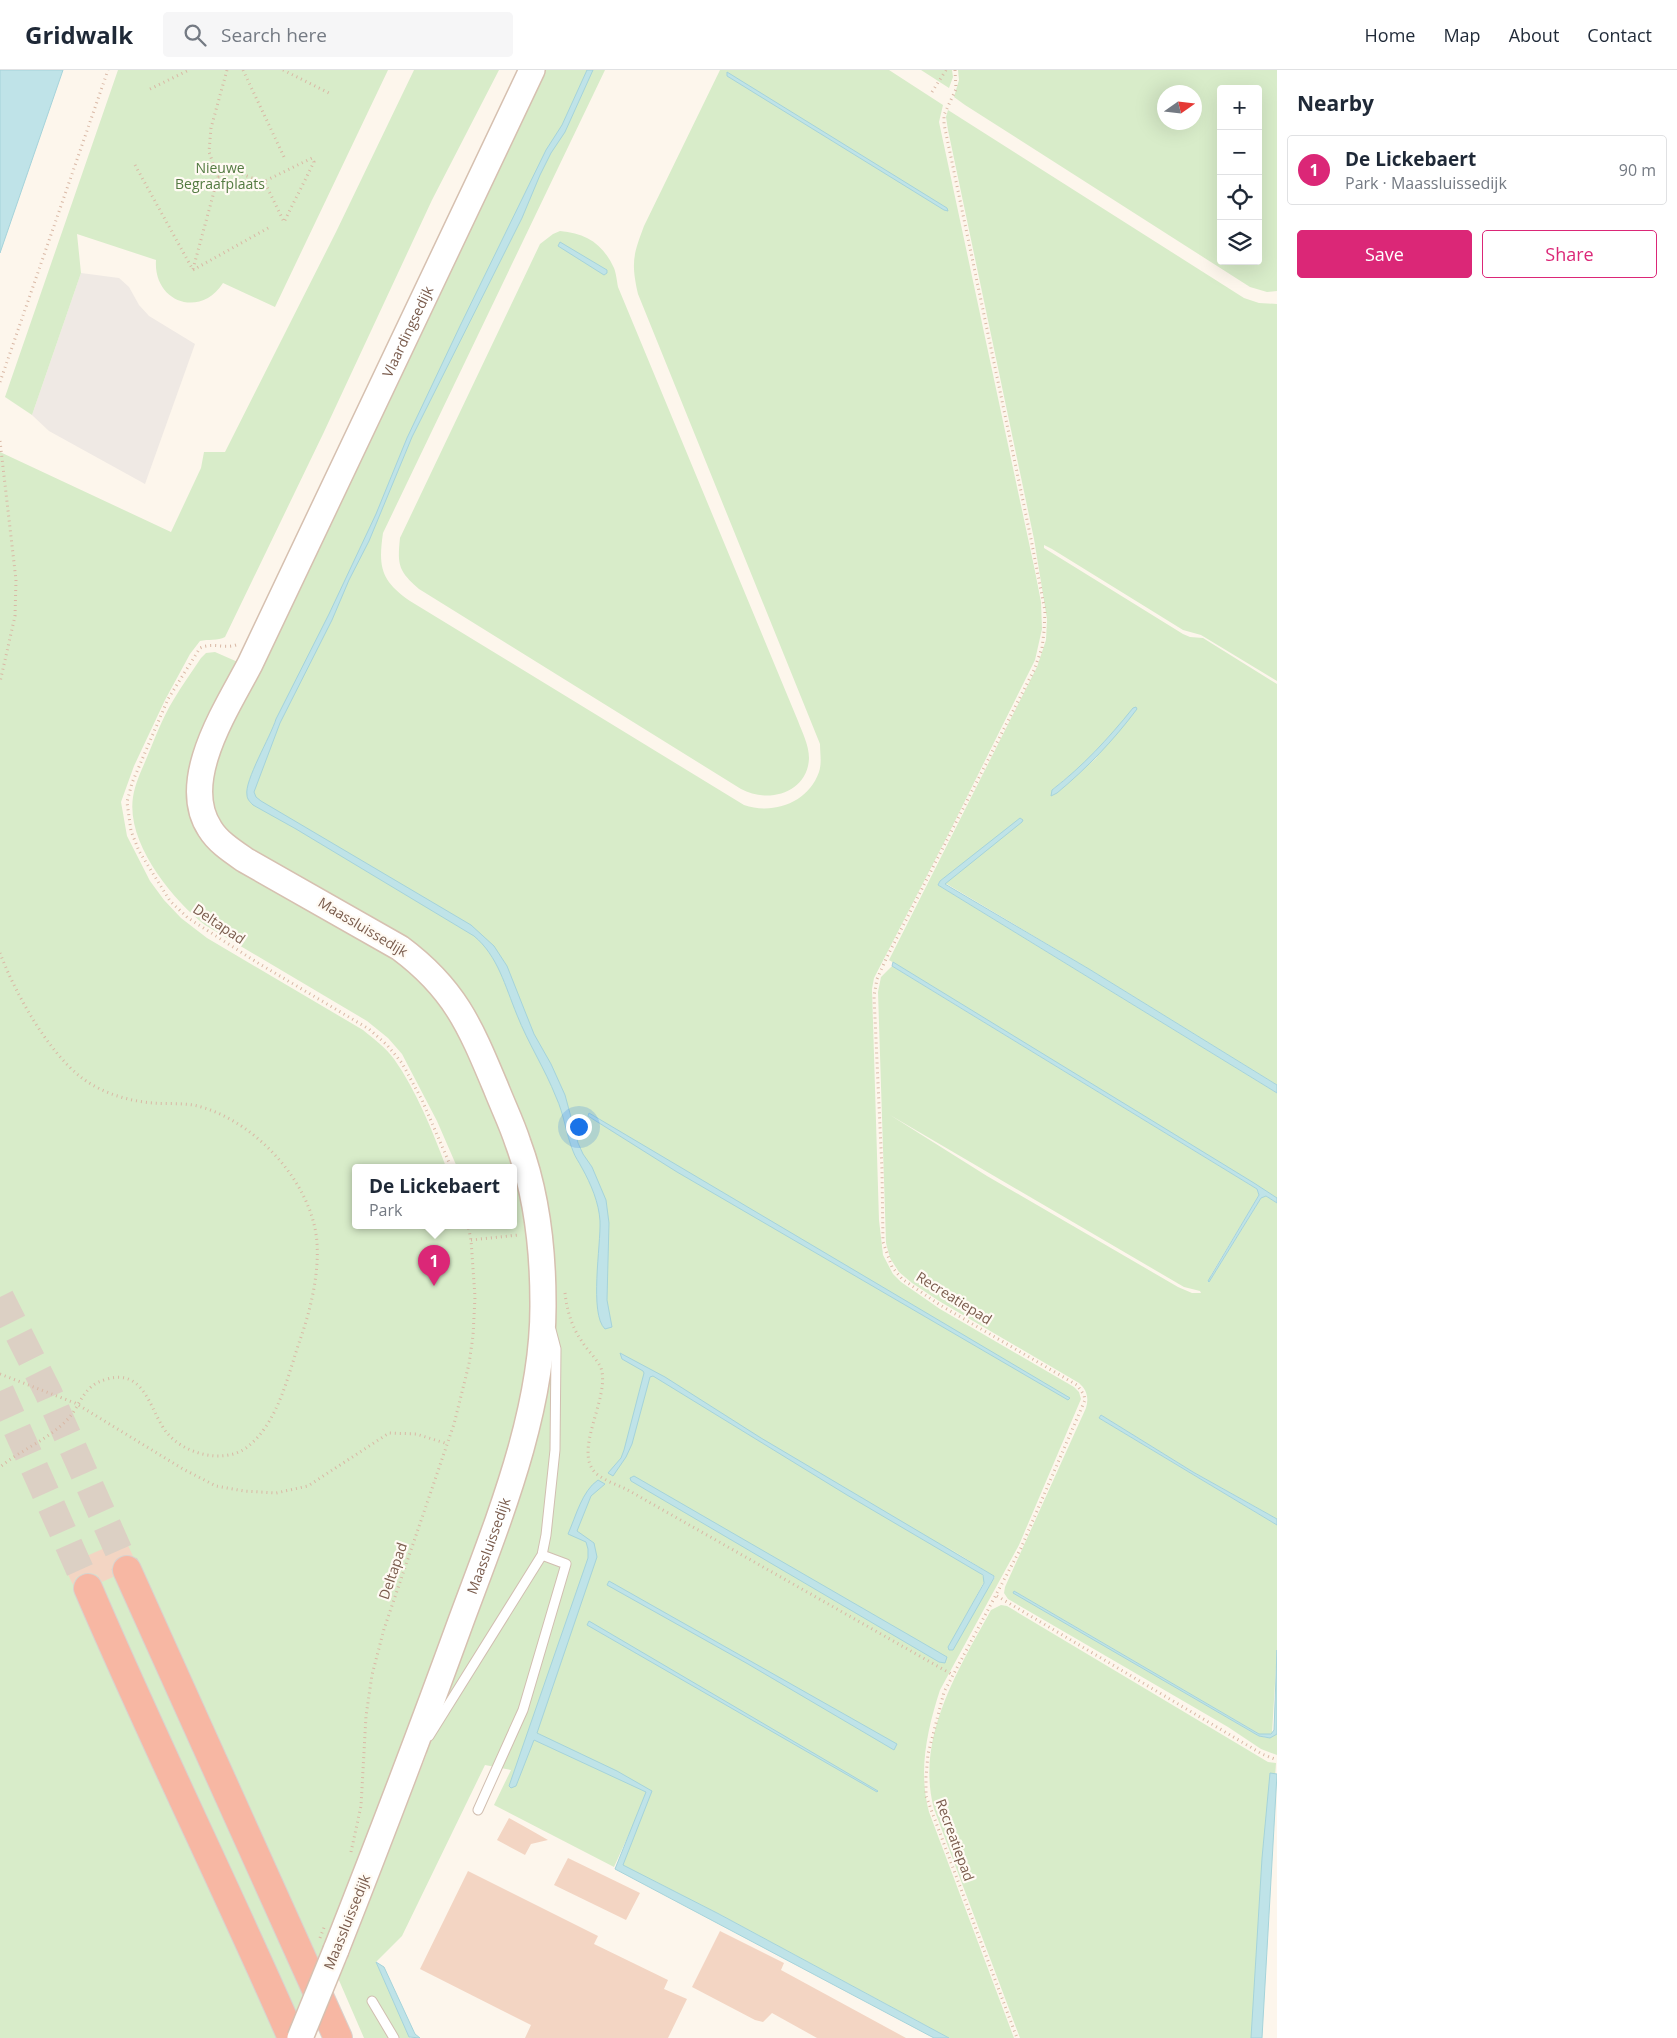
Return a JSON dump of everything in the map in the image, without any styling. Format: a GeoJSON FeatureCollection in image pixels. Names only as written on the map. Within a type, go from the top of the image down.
{"type":"FeatureCollection","features":[{"type":"Feature","properties":{"kind":"highway"},"geometry":{"type":"LineString","coordinates":[[127,1570],[338,2038]]}},
{"type":"Feature","properties":{"kind":"highway"},"geometry":{"type":"LineString","coordinates":[[88,1588],[166,1764],[248,1937],[292,2038]]}},
{"type":"Feature","properties":{"kind":"street","name":"Vlaardingsedijk"},"geometry":{"type":"LineString","coordinates":[[284,593],[532,70]]}},
{"type":"Feature","properties":{"kind":"street","name":"Maassluissedijk"},"geometry":{"type":"LineString","coordinates":[[284,593],[210,740],[201,776],[200,796],[202,814],[210,830],[222,844],[245,860],[400,948],[421,964],[444,987],[464,1016],[519,1144],[530,1182],[539,1233],[543,1305],[534,1397],[525,1434],[499,1516],[403,1779],[300,2038]]}},
{"type":"Feature","properties":{"kind":"lane","name":"Maassluissedijk"},"geometry":{"type":"LineString","coordinates":[[403,1779],[542,1555],[546,1535],[555,1450],[557,1399],[556,1349],[543,1305]]}},
{"type":"Feature","properties":{"kind":"lane"},"geometry":{"type":"LineString","coordinates":[[478,1810],[524,1710],[566,1564],[542,1555]]}},
{"type":"Feature","properties":{"kind":"lane"},"geometry":{"type":"LineString","coordinates":[[372,2001],[394,2038]]}},
{"type":"Feature","properties":{"kind":"path"},"geometry":{"type":"LineString","coordinates":[[0,382],[108,70]]}},
{"type":"Feature","properties":{"kind":"path"},"geometry":{"type":"LineString","coordinates":[[150,89],[188,70]]}},
{"type":"Feature","properties":{"kind":"path"},"geometry":{"type":"LineString","coordinates":[[193,270],[218,176],[209,152],[211,128],[227,70]]}},
{"type":"Feature","properties":{"kind":"path"},"geometry":{"type":"LineString","coordinates":[[243,70],[285,159]]}},
{"type":"Feature","properties":{"kind":"path"},"geometry":{"type":"LineString","coordinates":[[283,70],[331,94]]}},
{"type":"Feature","properties":{"kind":"path"},"geometry":{"type":"LineString","coordinates":[[932,92],[946,70]]}},
{"type":"Feature","properties":{"kind":"path","name":"Recreatiepad"},"geometry":{"type":"LineString","coordinates":[[955,70],[956,89],[944,115],[944,124],[1031,539],[1045,611],[1044,632],[1042,648],[1034,670],[886,959],[877,979],[874,996],[882,1170],[883,1242],[886,1256],[902,1279],[940,1305],[1077,1385],[1085,1400],[1021,1548],[944,1692],[928,1754],[926,1796],[1017,2038]]}},
{"type":"Feature","properties":{"kind":"path"},"geometry":{"type":"LineString","coordinates":[[218,176],[236,172],[263,182],[284,222],[314,162],[312,158],[263,182]]}},
{"type":"Feature","properties":{"kind":"path"},"geometry":{"type":"LineString","coordinates":[[135,165],[193,270]]}},
{"type":"Feature","properties":{"kind":"path"},"geometry":{"type":"LineString","coordinates":[[193,270],[270,227]]}},
{"type":"Feature","properties":{"kind":"path"},"geometry":{"type":"LineString","coordinates":[[0,441],[16,580],[15,616],[0,682]]}},
{"type":"Feature","properties":{"kind":"path","name":"Deltapad"},"geometry":{"type":"LineString","coordinates":[[240,644],[225,647],[208,645],[200,648],[168,699],[126,802],[131,831],[139,851],[170,901],[188,918],[258,963],[369,1029],[387,1044],[402,1063],[422,1100],[450,1164]]}},
{"type":"Feature","properties":{"kind":"path"},"geometry":{"type":"LineString","coordinates":[[0,953],[6,970],[30,1016],[56,1052],[82,1079],[116,1097],[149,1103],[192,1105],[222,1114],[254,1135],[282,1162],[298,1185],[309,1212],[317,1241],[314,1286],[306,1322],[291,1367],[278,1403],[265,1429],[245,1448],[232,1454],[214,1456],[202,1455],[183,1445],[167,1434],[150,1399],[139,1387],[128,1380],[117,1377],[94,1384],[85,1391],[69,1419],[55,1432],[0,1466]]}},
{"type":"Feature","properties":{"kind":"path","name":"Deltapad"},"geometry":{"type":"LineString","coordinates":[[348,1860],[361,1806],[366,1716],[374,1668],[384,1629],[448,1444],[465,1385],[473,1336],[475,1297],[469,1229]]}},
{"type":"Feature","properties":{"kind":"path"},"geometry":{"type":"LineString","coordinates":[[471,1240],[539,1233]]}},
{"type":"Feature","properties":{"kind":"path"},"geometry":{"type":"LineString","coordinates":[[564,1288],[567,1313],[581,1340],[600,1367],[603,1387],[587,1454],[592,1469],[598,1475],[626,1489],[953,1675]]}},
{"type":"Feature","properties":{"kind":"path"},"geometry":{"type":"LineString","coordinates":[[0,1374],[78,1405],[183,1469],[216,1486],[244,1492],[276,1492],[308,1486],[389,1433],[416,1434],[448,1444]]}},
{"type":"Feature","properties":{"kind":"path"},"geometry":{"type":"LineString","coordinates":[[997,1596],[1262,1754],[1277,1760]]}},
{"type":"Feature","properties":{"kind":"path"},"geometry":{"type":"LineString","coordinates":[[325,1925],[328,1916]]}},
{"type":"Feature","properties":{"kind":"shaded area"},"geometry":{"type":"Polygon","coordinates":[[[81,273],[119,278],[129,287],[139,305],[149,316],[195,344],[145,484],[49,431],[32,415],[81,273]]]}},
{"type":"Feature","properties":{"kind":"green space","name":"Nieuwe Begraafplaats"},"geometry":{"type":"Polygon","coordinates":[[[118,70],[388,70],[275,307],[223,283],[213,294],[202,300],[191,303],[180,301],[170,295],[162,286],[157,275],[156,260],[77,234],[81,273],[32,415],[5,397],[118,70]]]}},
{"type":"Feature","properties":{"kind":"green space"},"geometry":{"type":"Polygon","coordinates":[[[414,70],[499,70],[432,200],[323,434],[225,637],[200,641],[190,654],[165,700],[134,766],[121,802],[127,836],[150,881],[181,918],[207,938],[363,1030],[394,1059],[410,1084],[445,1164],[352,1164],[352,1229],[517,1229],[517,1168],[523,1192],[538,1184],[525,1141],[470,1012],[451,982],[429,960],[403,939],[245,849],[226,832],[213,814],[209,792],[212,766],[224,734],[326,523],[539,70],[605,70],[383,533],[381,555],[384,572],[387,580],[393,587],[410,601],[744,805],[755,808],[778,807],[798,799],[807,792],[819,772],[821,762],[820,744],[638,294],[634,274],[635,252],[644,226],[720,70],[889,70],[943,105],[939,122],[1035,571],[1041,602],[1042,629],[1035,660],[874,978],[872,989],[879,1220],[883,1255],[893,1274],[901,1282],[940,1309],[1074,1387],[1079,1392],[1081,1399],[1019,1545],[940,1690],[931,1720],[924,1766],[924,1781],[929,1812],[1014,2038],[949,2038],[719,1914],[622,1865],[634,1837],[629,1834],[614,1867],[494,1805],[511,1770],[485,1765],[402,1936],[376,1962],[410,2038],[364,2038],[338,1978],[347,1960],[427,1753],[405,1748],[337,1921],[333,1920],[288,2038],[0,2038],[0,452],[171,532],[201,468],[204,452],[225,452],[336,232],[414,70]],[[944,1545],[984,1571],[982,1575],[985,1580],[948,1648],[951,1650],[995,1577],[944,1545]]]}},
{"type":"Feature","properties":{"kind":"green space"},"geometry":{"type":"Polygon","coordinates":[[[921,70],[952,70],[953,77],[949,88],[921,70]]]}},
{"type":"Feature","properties":{"kind":"green space"},"geometry":{"type":"Polygon","coordinates":[[[958,70],[1277,70],[1277,291],[1267,292],[1250,287],[954,97],[959,80],[958,70]]]}},
{"type":"Feature","properties":{"kind":"green space"},"geometry":{"type":"Polygon","coordinates":[[[948,110],[1244,298],[1259,303],[1277,304],[1277,681],[1201,635],[1183,630],[1052,549],[1044,545],[1044,548],[1183,634],[1190,637],[1203,638],[1277,684],[1277,1085],[945,883],[1023,820],[940,881],[938,885],[1277,1093],[1277,1198],[889,960],[1037,667],[1046,640],[1047,619],[1034,539],[946,117],[948,110]],[[1116,729],[1080,767],[1052,790],[1057,793],[1096,758],[1116,729]]]}},
{"type":"Feature","properties":{"kind":"green space"},"geometry":{"type":"Polygon","coordinates":[[[560,231],[578,234],[593,241],[605,252],[614,268],[618,287],[798,721],[808,748],[807,770],[802,780],[785,792],[763,795],[741,789],[419,589],[403,572],[399,562],[400,538],[540,244],[560,231]]]}},
{"type":"Feature","properties":{"kind":"green space"},"geometry":{"type":"Polygon","coordinates":[[[215,652],[240,663],[211,721],[202,742],[196,764],[192,785],[193,806],[202,832],[216,849],[239,866],[394,955],[432,988],[443,1000],[464,1035],[509,1142],[516,1164],[456,1164],[437,1121],[402,1054],[388,1038],[367,1021],[205,925],[179,900],[154,869],[137,833],[133,815],[135,788],[166,714],[180,689],[206,653],[215,652]]]}},
{"type":"Feature","properties":{"kind":"green space"},"geometry":{"type":"Polygon","coordinates":[[[892,966],[1257,1189],[1259,1195],[1211,1275],[1209,1282],[1261,1198],[1266,1196],[1277,1203],[1277,1519],[1193,1472],[1101,1415],[1099,1418],[1277,1525],[1277,1650],[1272,1733],[1267,1735],[1259,1734],[1013,1592],[1259,1736],[1268,1738],[1277,1734],[1277,1755],[1261,1749],[1228,1727],[1008,1599],[1004,1593],[1005,1587],[1086,1408],[1087,1394],[1079,1383],[939,1301],[912,1283],[899,1272],[890,1258],[886,1243],[878,992],[881,977],[892,966]],[[890,1115],[987,1176],[1178,1287],[1192,1293],[1201,1293],[1200,1291],[1184,1287],[890,1115]]]}},
{"type":"Feature","properties":{"kind":"green space"},"geometry":{"type":"Polygon","coordinates":[[[1001,1605],[1007,1606],[1268,1762],[1276,1763],[1258,2038],[1020,2038],[934,1809],[930,1783],[930,1756],[943,1705],[953,1681],[991,1610],[1001,1605]]]}},
{"type":"Feature","properties":{"kind":"water"},"geometry":{"type":"Polygon","coordinates":[[[0,70],[63,70],[0,253],[0,70]]]}},
{"type":"Feature","properties":{"kind":"water"},"geometry":{"type":"Polygon","coordinates":[[[587,70],[593,70],[565,132],[551,153],[522,218],[412,437],[369,541],[280,723],[254,792],[261,801],[471,925],[494,946],[507,966],[534,1034],[551,1064],[565,1095],[578,1143],[592,1167],[606,1200],[609,1223],[607,1300],[612,1327],[605,1329],[600,1321],[597,1295],[600,1221],[596,1201],[574,1153],[552,1087],[521,1025],[500,972],[489,953],[474,936],[253,805],[247,795],[247,788],[254,769],[276,719],[329,614],[376,514],[407,438],[546,150],[562,125],[587,70]]]}},
{"type":"Feature","properties":{"kind":"water"},"geometry":{"type":"Polygon","coordinates":[[[727,72],[947,208],[948,211],[727,76],[727,72]]]}},
{"type":"Feature","properties":{"kind":"water"},"geometry":{"type":"Polygon","coordinates":[[[560,242],[607,270],[607,273],[604,275],[558,246],[560,242]]]}},
{"type":"Feature","properties":{"kind":"water"},"geometry":{"type":"Polygon","coordinates":[[[1136,707],[1137,709],[1128,721],[1099,754],[1068,784],[1051,796],[1052,790],[1085,762],[1133,708],[1136,707]]]}},
{"type":"Feature","properties":{"kind":"water"},"geometry":{"type":"Polygon","coordinates":[[[1020,818],[1023,820],[1022,822],[945,884],[1089,969],[1277,1085],[1277,1093],[938,885],[940,881],[1020,818]]]}},
{"type":"Feature","properties":{"kind":"water"},"geometry":{"type":"Polygon","coordinates":[[[893,962],[1254,1183],[1277,1198],[1277,1203],[1266,1196],[1261,1198],[1209,1282],[1259,1195],[1257,1189],[892,966],[893,962]]]}},
{"type":"Feature","properties":{"kind":"water"},"geometry":{"type":"Polygon","coordinates":[[[589,1113],[1070,1398],[1068,1400],[677,1172],[588,1116],[589,1113]]]}},
{"type":"Feature","properties":{"kind":"water"},"geometry":{"type":"Polygon","coordinates":[[[620,1353],[665,1377],[761,1438],[994,1576],[953,1650],[949,1650],[948,1647],[984,1583],[983,1575],[847,1495],[653,1376],[650,1377],[632,1444],[626,1457],[613,1476],[608,1473],[621,1458],[624,1450],[644,1373],[622,1359],[620,1353]]]}},
{"type":"Feature","properties":{"kind":"water"},"geometry":{"type":"Polygon","coordinates":[[[1101,1415],[1193,1472],[1277,1519],[1277,1525],[1099,1418],[1101,1415]]]}},
{"type":"Feature","properties":{"kind":"water"},"geometry":{"type":"Polygon","coordinates":[[[634,1476],[947,1657],[945,1663],[939,1662],[631,1481],[630,1478],[634,1476]]]}},
{"type":"Feature","properties":{"kind":"water"},"geometry":{"type":"Polygon","coordinates":[[[598,1480],[605,1484],[591,1496],[577,1531],[594,1543],[597,1557],[537,1733],[617,1771],[652,1791],[623,1865],[719,1914],[949,2038],[934,2038],[615,1869],[646,1792],[534,1740],[516,1786],[511,1788],[509,1786],[588,1558],[586,1542],[568,1534],[584,1497],[598,1480]]]}},
{"type":"Feature","properties":{"kind":"water"},"geometry":{"type":"Polygon","coordinates":[[[609,1581],[897,1744],[894,1750],[748,1664],[607,1585],[609,1581]]]}},
{"type":"Feature","properties":{"kind":"water"},"geometry":{"type":"Polygon","coordinates":[[[1014,1591],[1259,1734],[1271,1734],[1274,1730],[1277,1650],[1277,1734],[1270,1738],[1259,1736],[1013,1593],[1014,1591]]]}},
{"type":"Feature","properties":{"kind":"water"},"geometry":{"type":"Polygon","coordinates":[[[589,1621],[878,1791],[587,1625],[589,1621]]]}},
{"type":"Feature","properties":{"kind":"water"},"geometry":{"type":"Polygon","coordinates":[[[1270,1773],[1277,1774],[1262,2038],[1251,2038],[1262,1858],[1270,1773]]]}},
{"type":"Feature","properties":{"kind":"water"},"geometry":{"type":"Polygon","coordinates":[[[376,1962],[384,1967],[415,2034],[420,2038],[409,2037],[376,1962]]]}},
{"type":"Feature","properties":{"kind":"building"},"geometry":{"type":"Polygon","coordinates":[[[125,1539],[133,1556],[121,1556],[115,1561],[112,1568],[113,1577],[102,1582],[97,1575],[90,1573],[82,1574],[76,1578],[73,1585],[64,1566],[125,1539]]]}},
{"type":"Feature","properties":{"kind":"building"},"geometry":{"type":"Polygon","coordinates":[[[509,1818],[548,1840],[531,1844],[525,1855],[497,1840],[509,1818]]]}},
{"type":"Feature","properties":{"kind":"building"},"geometry":{"type":"Polygon","coordinates":[[[568,1858],[640,1893],[626,1920],[554,1885],[568,1858]]]}},
{"type":"Feature","properties":{"kind":"building"},"geometry":{"type":"Polygon","coordinates":[[[468,1871],[598,1936],[594,1944],[668,1980],[664,1989],[687,1999],[668,2038],[525,2038],[531,2025],[420,1969],[468,1871]]]}},
{"type":"Feature","properties":{"kind":"building"},"geometry":{"type":"Polygon","coordinates":[[[720,1931],[784,1963],[781,1970],[906,2038],[817,2038],[772,2013],[763,2022],[755,2020],[692,1987],[720,1931]]]}},
{"type":"Feature","properties":{"kind":"tunnel"},"geometry":{"type":"LineString","coordinates":[[0,1297],[48,1392],[127,1570]]}},
{"type":"Feature","properties":{"kind":"tunnel"},"geometry":{"type":"LineString","coordinates":[[0,1391],[88,1588]]}},
{"type":"Feature","properties":{"kind":"place","name":"De Lickebaert"},"geometry":{"type":"Point","coordinates":[434,1286]}}]}
